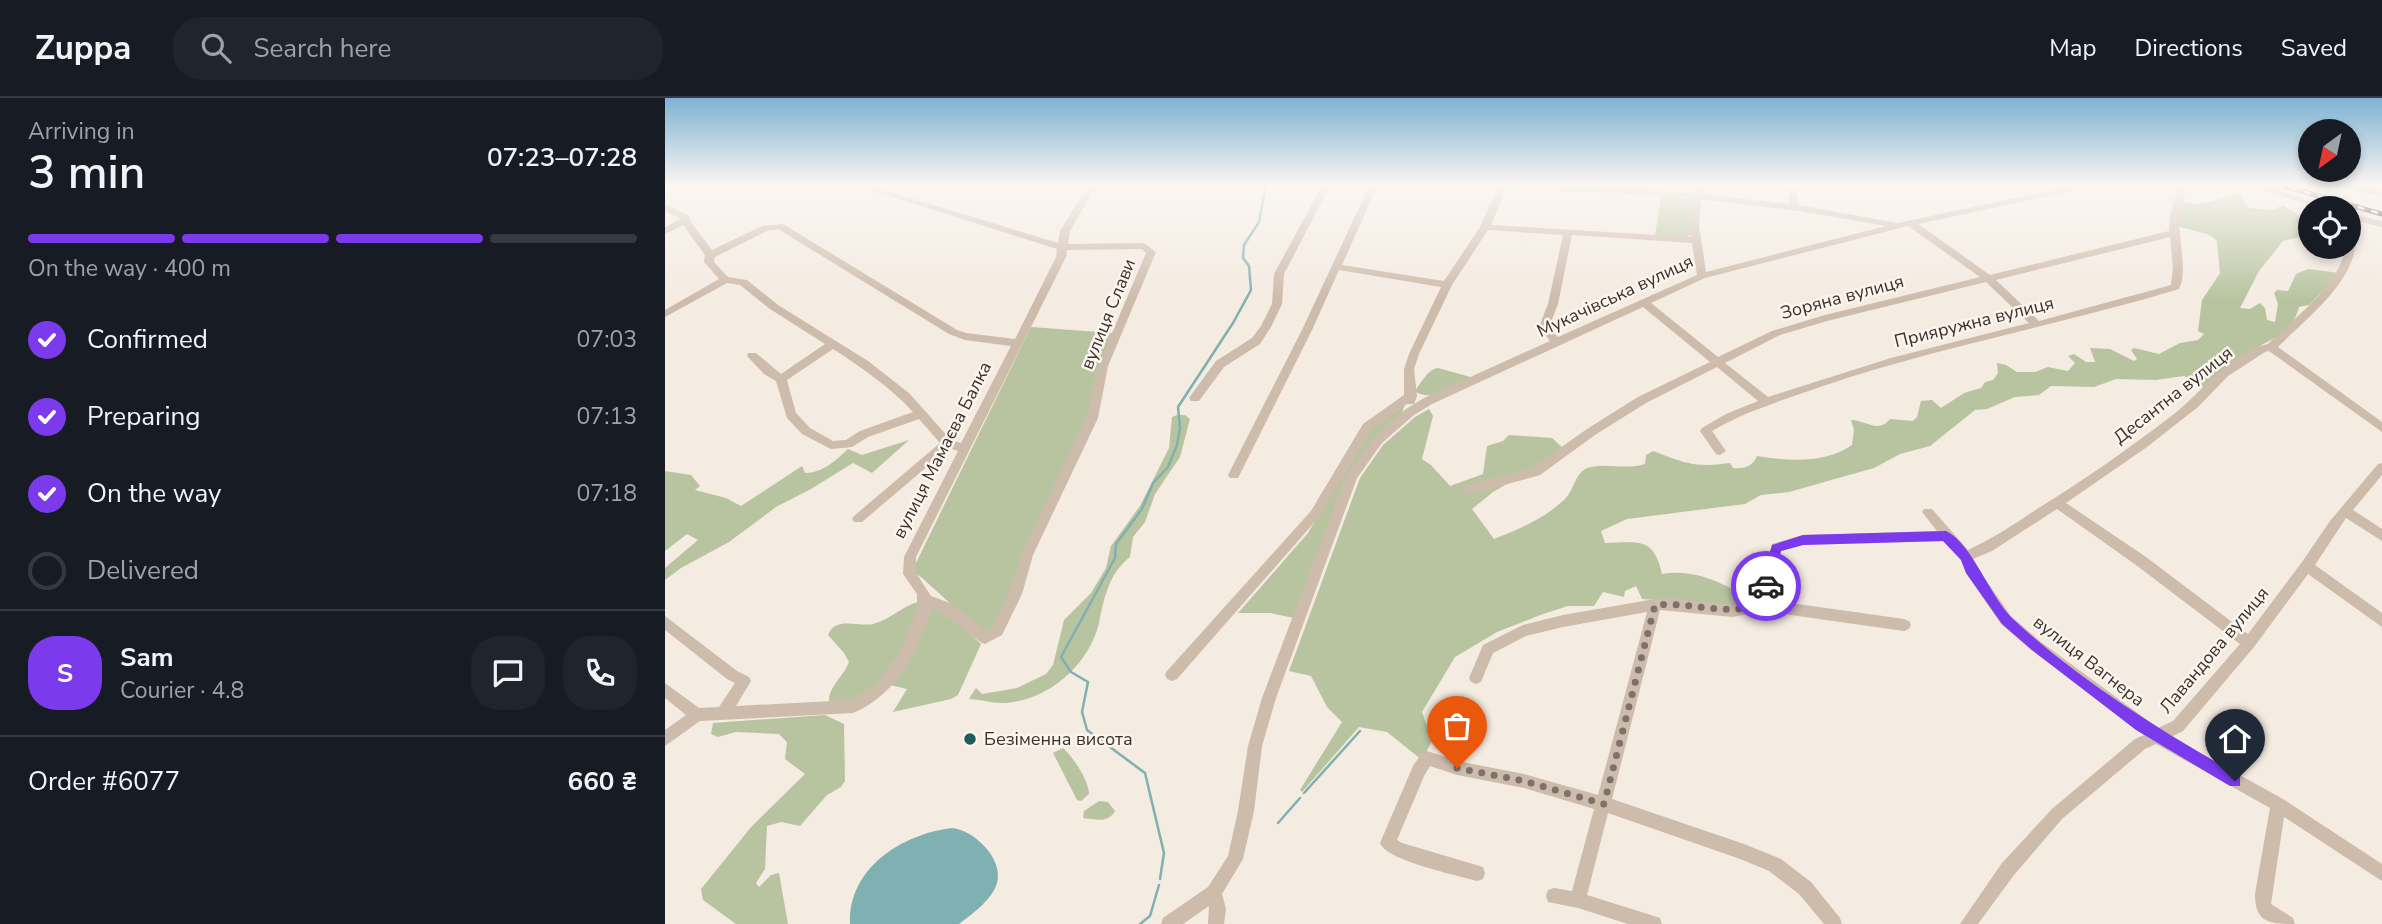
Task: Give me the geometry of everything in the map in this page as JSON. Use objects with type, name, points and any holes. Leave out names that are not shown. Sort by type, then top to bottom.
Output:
[{"type":"street","points":[[665,231],[681,223]]},
{"type":"street","points":[[688,223],[710,255],[709,262],[725,280]]},
{"type":"street","name":"вулиця Слави","points":[[925,600],[944,607],[985,638],[997,631],[1015,594],[1027,555],[1092,418],[1103,366],[1151,251],[1143,246],[1062,247],[982,223]]},
{"type":"street","name":"вулиця Мамаєва Балка","points":[[925,600],[921,589],[909,574],[910,556],[1061,257],[1065,231],[1070,223]]},
{"type":"street","points":[[1195,398],[1220,364],[1256,341],[1266,327],[1277,304],[1279,274],[1306,223]]},
{"type":"street","points":[[1234,475],[1357,223]]},
{"type":"street","points":[[1410,412],[1409,369],[1414,354],[1447,285],[1487,223]]},
{"type":"street","points":[[1696,223],[1695,240],[1702,276]]},
{"type":"street","points":[[1856,223],[1871,226]]},
{"type":"street","name":"Мукачівська вулиця","points":[[1214,893],[1235,859],[1246,811],[1255,746],[1265,710],[1352,476],[1378,440],[1410,412],[1429,401],[1702,276],[1871,226],[1912,223]]},
{"type":"street","name":"Прияружна вулиця","points":[[1720,451],[1706,431],[1720,422],[1767,402],[1887,362],[2175,287],[2178,276],[2178,253],[2174,233],[2176,223]]},
{"type":"street","points":[[1905,224],[1988,278],[2036,324]]},
{"type":"street","points":[[710,255],[765,228],[780,226],[953,332],[1018,343]]},
{"type":"street","points":[[1485,227],[1695,240]]},
{"type":"street","points":[[1557,343],[1544,327],[1553,304],[1568,232]]},
{"type":"street","name":"Зоряна вулиця","points":[[1468,490],[1536,472],[1591,432],[1643,400],[1776,333],[2174,233]]},
{"type":"street","name":"Десантна вулиця","points":[[1966,557],[1988,547],[2057,503],[2143,444],[2194,404],[2224,373],[2255,353],[2271,347],[2343,272],[2346,259]]},
{"type":"street","points":[[1337,267],[1447,285]]},
{"type":"street","points":[[665,314],[725,280],[743,282],[774,307],[864,364],[905,396],[947,443],[965,449]]},
{"type":"street","points":[[1644,303],[1767,402]]},
{"type":"street","points":[[781,379],[832,344]]},
{"type":"street","points":[[2271,347],[2382,428]]},
{"type":"street","points":[[752,355],[768,372],[781,379],[792,415],[806,431],[831,445],[848,444],[864,434],[922,413]]},
{"type":"street","points":[[1172,675],[1315,514],[1367,426],[1411,396]]},
{"type":"street","points":[[858,519],[947,443]]},
{"type":"street","name":"Лавандова вулиця","points":[[1968,924],[2008,869],[2057,814],[2140,744],[2178,726],[2249,643],[2345,511],[2382,467]]},
{"type":"street","points":[[2057,503],[2141,561],[2249,643]]},
{"type":"street","points":[[2345,511],[2382,536]]},
{"type":"street","name":"вулиця Вагнера","points":[[1928,512],[1966,557],[1971,569],[2006,620],[2057,663],[2158,737],[2279,804],[2382,873]]},
{"type":"street","points":[[1762,605],[1776,548],[1786,543],[1803,540],[1946,536]]},
{"type":"street","points":[[2307,566],[2382,621]]},
{"type":"street","points":[[665,739],[697,715],[853,706],[870,698],[885,685],[905,658],[921,619],[925,600]]},
{"type":"street","points":[[1476,678],[1488,649],[1523,631],[1655,605],[1670,604],[1733,611],[1762,605],[1904,625]]},
{"type":"street","points":[[1579,900],[1655,605]]},
{"type":"street","points":[[665,622],[732,675],[744,681],[723,714]]},
{"type":"street","points":[[665,689],[697,715]]},
{"type":"street","points":[[1477,873],[1398,849],[1388,843],[1418,771],[1427,758],[1457,768],[1524,781],[1604,804],[1744,852],[1775,865],[1805,888],[1834,924]]},
{"type":"street","points":[[2279,804],[2263,894],[2263,908],[2287,924]]},
{"type":"street","points":[[1169,924],[1214,893],[1218,909],[1216,924]]},
{"type":"street","points":[[1554,896],[1579,900],[1654,924]]},
{"type":"green space","points":[[1657,223],[1691,223],[1691,235],[1684,238],[1655,236]]},
{"type":"green space","points":[[2177,223],[2298,223],[2298,237],[2283,241],[2259,271],[2240,308],[2250,309],[2260,303],[2265,308],[2267,320],[2275,322],[2278,304],[2274,293],[2277,290],[2288,291],[2296,274],[2308,269],[2340,273],[2309,305],[2299,307],[2290,325],[2283,332],[2243,356],[2205,388],[2184,376],[2156,380],[2116,379],[2094,387],[2051,386],[2039,395],[2015,397],[1987,409],[1975,410],[1930,446],[1900,454],[1874,468],[1789,492],[1761,495],[1745,504],[1627,519],[1601,531],[1605,543],[1636,543],[1649,548],[1659,562],[1662,574],[1687,573],[1711,579],[1754,604],[1746,606],[1642,599],[1636,586],[1625,591],[1624,597],[1603,592],[1594,606],[1568,606],[1497,632],[1455,657],[1422,712],[1432,741],[1422,760],[1387,732],[1359,727],[1302,792],[1300,790],[1342,722],[1327,707],[1311,676],[1289,671],[1360,478],[1383,445],[1415,417],[1429,409],[1433,416],[1422,459],[1450,486],[1483,474],[1487,446],[1503,441],[1509,435],[1552,438],[1565,450],[1493,492],[1472,509],[1494,539],[1532,522],[1557,506],[1586,469],[1645,464],[1646,455],[1653,451],[1690,463],[1730,463],[1733,468],[1750,465],[1757,456],[1794,460],[1818,458],[1852,445],[1854,430],[1851,420],[1876,426],[1890,419],[1913,421],[1917,417],[1921,401],[1932,400],[1941,408],[1964,393],[1981,388],[1998,373],[1997,363],[2017,372],[2035,372],[2048,367],[2068,371],[2075,363],[2068,356],[2074,354],[2086,362],[2095,362],[2090,348],[2110,349],[2134,361],[2137,359],[2131,350],[2134,348],[2159,354],[2180,343],[2198,340],[2204,334],[2198,331],[2202,300],[2220,273],[2217,241],[2210,235],[2177,226]]},
{"type":"green space","points":[[1031,327],[1112,333],[1089,419],[993,629],[983,633],[914,573],[915,565]]},
{"type":"green space","points":[[1438,368],[1474,378],[1436,394],[1421,394],[1415,391],[1428,374]]},
{"type":"green space","points":[[1406,401],[1402,413],[1374,439],[1348,475],[1294,618],[1270,613],[1238,613],[1308,533],[1370,427]]},
{"type":"green space","points":[[1185,415],[1190,419],[1180,457],[1155,494],[1145,522],[1133,537],[1130,557],[1112,578],[1094,639],[1086,654],[1063,679],[1033,697],[1001,703],[969,699],[976,688],[982,694],[1017,688],[1046,674],[1053,665],[1064,620],[1091,593],[1106,568],[1111,546],[1140,506],[1169,448],[1172,417]]},
{"type":"green space","points":[[909,440],[872,473],[853,463],[776,507],[729,542],[681,568],[665,580],[665,568],[698,540],[687,534],[665,551],[665,471],[691,475],[700,486],[695,490],[726,498],[741,506],[802,466],[805,473],[818,471],[848,449],[862,455]]},
{"type":"green space","points":[[918,602],[921,604],[893,672],[852,701],[829,701],[831,691],[849,662],[828,635],[831,629],[841,624],[873,624]]},
{"type":"green space","points":[[929,605],[949,615],[981,644],[958,695],[893,712],[907,689],[890,685]]},
{"type":"green space","points":[[825,715],[844,724],[845,781],[841,787],[827,795],[800,826],[781,822],[767,826],[765,869],[756,883],[759,887],[771,875],[779,873],[788,924],[736,924],[703,900],[701,889],[752,826],[805,774],[785,759],[787,742],[779,734],[736,732],[718,737],[711,734],[713,723]]},
{"type":"green space","points":[[1063,748],[1076,763],[1086,783],[1089,794],[1081,801],[1077,800],[1053,753]]},
{"type":"green space","points":[[1099,801],[1108,802],[1115,811],[1112,815],[1101,820],[1083,818],[1084,811]]},
{"type":"water","points":[[952,828],[978,840],[996,865],[997,883],[981,906],[959,924],[850,924],[852,904],[858,886],[881,857],[915,838]]},
{"type":"waterway","points":[[1160,879],[1164,853],[1145,773],[1087,730],[1082,712],[1088,682],[1071,672],[1061,657],[1115,558],[1116,544],[1142,509],[1153,483],[1168,467],[1177,445],[1180,428],[1178,407],[1233,323],[1251,290],[1249,266],[1243,258],[1244,245],[1259,223]]},
{"type":"waterway","points":[[1304,793],[1360,731]]},
{"type":"waterway","points":[[1278,823],[1300,798]]},
{"type":"waterway","points":[[1140,924],[1150,916],[1159,885]]},
{"type":"way so far","points":[[1457,768],[1524,781],[1604,804],[1655,605],[1744,610],[1762,605],[1766,586]]},
{"type":"place","name":"Безіменна висота","points":[[970,739]]},
{"type":"route","points":[[1766,586],[1776,548],[1786,543],[1803,540],[1946,536],[1966,557],[1971,569],[2006,620],[2036,646],[2140,726],[2235,781]]}]
